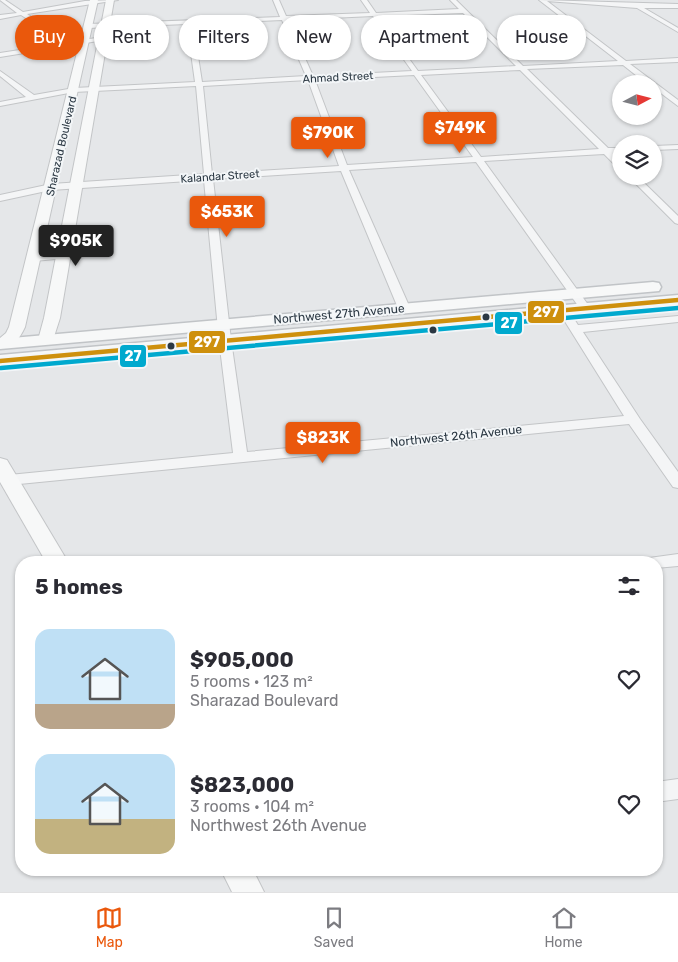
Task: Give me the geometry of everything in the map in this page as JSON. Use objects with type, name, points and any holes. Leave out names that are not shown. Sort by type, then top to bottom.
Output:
[{"type":"main road","name":"Northwest 27th Avenue","points":[[2,352],[579,301],[678,285]]},
{"type":"main road","name":"Northwest 27th Avenue","points":[[579,301],[678,300]]},
{"type":"main road","name":"Northwest 27th Avenue","points":[[46,340],[224,332],[404,308],[558,303]]},
{"type":"main road","points":[[2,352],[35,350],[46,340]]},
{"type":"street","points":[[1,0],[25,15]]},
{"type":"street","name":"Sharazad Boulevard","points":[[107,15],[110,0]]},
{"type":"street","points":[[0,17],[93,1],[115,0]]},
{"type":"street","points":[[276,0],[283,15]]},
{"type":"street","points":[[364,0],[579,301]]},
{"type":"street","points":[[453,0],[612,157]]},
{"type":"street","points":[[542,0],[640,75]]},
{"type":"street","points":[[548,0],[638,6],[678,6]]},
{"type":"street","name":"Sharazad Boulevard","points":[[84,41],[93,1]]},
{"type":"street","points":[[638,6],[678,30]]},
{"type":"street","points":[[351,15],[463,11]]},
{"type":"street","points":[[88,26],[94,26]]},
{"type":"street","points":[[84,41],[94,40]]},
{"type":"street","points":[[0,54],[15,52]]},
{"type":"street","name":"Sharazad Boulevard","points":[[2,352],[14,334],[34,258],[80,60]]},
{"type":"street","name":"Sharazad Boulevard","points":[[46,340],[52,318],[99,60]]},
{"type":"street","points":[[196,60],[224,332],[241,458]]},
{"type":"street","points":[[303,60],[344,168],[404,308]]},
{"type":"street","name":"Ahmad Street","points":[[0,104],[74,90],[678,60]]},
{"type":"street","points":[[0,73],[31,97]]},
{"type":"street","points":[[662,92],[678,104]]},
{"type":"street","points":[[66,122],[88,121]]},
{"type":"street","points":[[662,148],[678,147]]},
{"type":"street","name":"Kalandar Street","points":[[0,198],[51,187],[612,151]]},
{"type":"street","points":[[641,185],[678,221]]},
{"type":"street","points":[[34,258],[63,256]]},
{"type":"street","points":[[558,303],[633,419],[678,483]]},
{"type":"street","points":[[575,329],[678,319]]},
{"type":"street","name":"Northwest 26th Avenue","points":[[4,472],[241,458],[633,419]]},
{"type":"street","points":[[4,472],[53,556]]},
{"type":"street","points":[[663,561],[678,560]]},
{"type":"street","points":[[663,791],[678,789]]},
{"type":"transit line","name":"297","points":[[0,361],[678,300]]},
{"type":"transit line","name":"27","points":[[1,368],[678,308]]}]
